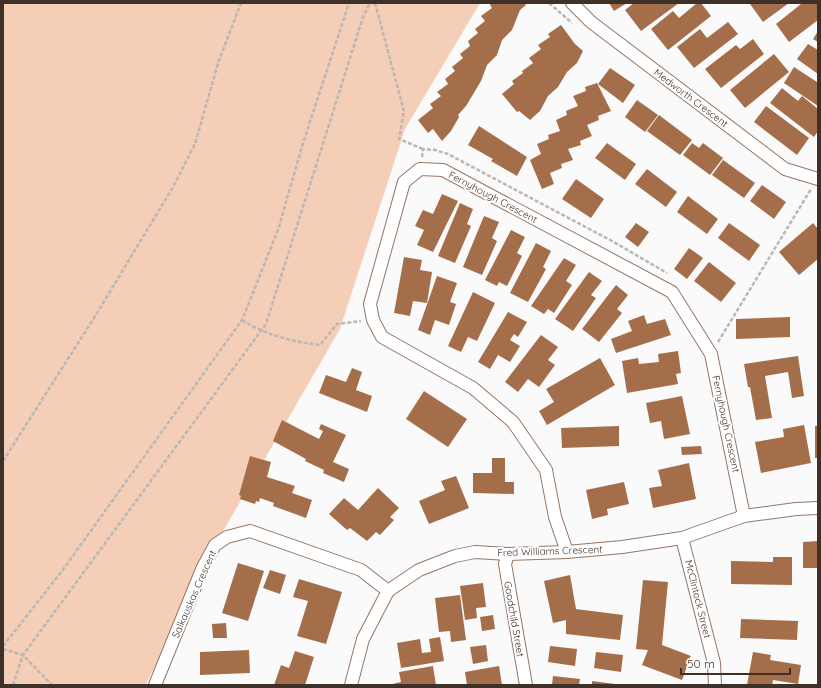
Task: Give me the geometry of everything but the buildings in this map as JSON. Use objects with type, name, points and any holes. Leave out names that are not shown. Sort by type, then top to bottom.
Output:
[{"type":"street","name":"Medworth Crescent","points":[[572,3],[591,22],[785,168],[815,184]]},
{"type":"street","name":"Fernyhough Crescent","points":[[567,552],[555,517],[546,470],[513,422],[473,388],[382,337],[373,320],[370,304],[404,182],[420,170],[444,170],[672,292],[711,354],[744,516]]},
{"type":"street","name":"Fred Williams Crescent","points":[[351,685],[363,638],[388,592],[419,570],[455,556],[476,552],[508,554],[567,552],[622,547],[682,538],[744,516],[796,508],[818,508]]},
{"type":"street","name":"Salkauskas Crescent","points":[[155,685],[204,567],[215,545],[227,537],[250,531],[361,570],[388,592]]},
{"type":"street","name":"McClintock Street","points":[[682,538],[714,663],[716,685]]},
{"type":"street","name":"Goodchild Street","points":[[508,554],[505,564],[526,685]]},
{"type":"path","points":[[3,461],[94,318],[173,187],[194,144],[218,63],[241,3]]},
{"type":"path","points":[[52,685],[23,655],[3,647],[62,571],[242,320],[260,280],[278,230],[303,143],[349,3]]},
{"type":"path","points":[[13,685],[23,655],[266,324],[363,17],[370,3]]},
{"type":"path","points":[[375,3],[404,111],[399,139],[423,149]]},
{"type":"path","points":[[711,354],[815,184]]},
{"type":"path","points":[[242,320],[262,330],[301,343],[320,345],[337,324],[373,320]]},
{"type":"shaded area","points":[[3,3],[480,3],[405,129],[340,329],[215,545],[188,605],[145,685],[3,685]]}]
